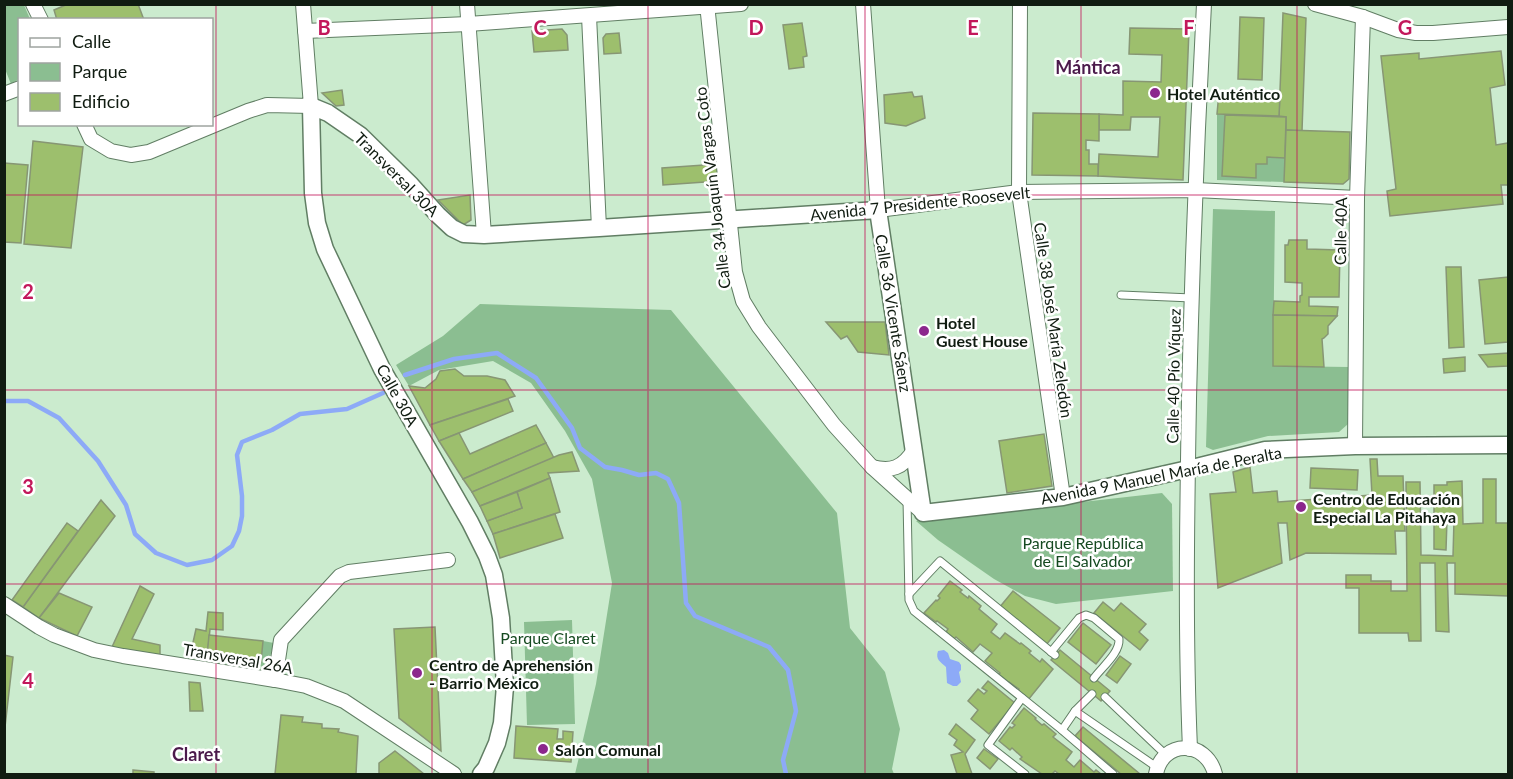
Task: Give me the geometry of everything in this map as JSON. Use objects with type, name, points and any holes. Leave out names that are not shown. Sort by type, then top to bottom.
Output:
[{"type":"street","points":[[33,4],[40,18]]},
{"type":"street","name":"Calle 30A","points":[[303,4],[311,106],[313,193],[325,249],[382,369],[470,522],[494,575],[501,618],[505,686],[502,723],[497,743],[481,774]]},
{"type":"street","points":[[467,4],[484,235]]},
{"type":"street","points":[[305,31],[468,24],[741,4]]},
{"type":"street","name":"Calle 36 Vicente Sáenz","points":[[863,4],[878,210],[923,513]]},
{"type":"street","name":"Calle 38 José María Zeledón","points":[[1020,4],[1019,192],[1063,497]]},
{"type":"street","name":"Calle 40 Pío Víquez","points":[[1190,749],[1187,670],[1188,469],[1195,190],[1204,4]]},
{"type":"street","points":[[1315,4],[1363,17],[1398,30],[1416,33],[1509,27]]},
{"type":"street","name":"Calle 34 Joaquín Vargas Coto","points":[[708,6],[735,272],[743,301],[759,327],[834,425],[872,466],[923,513]]},
{"type":"street","points":[[589,16],[599,228]]},
{"type":"street","name":"Calle 40A","points":[[1355,446],[1357,198],[1363,17]]},
{"type":"street","points":[[213,125],[267,105],[311,106]]},
{"type":"street","name":"Transversal 30A","points":[[311,106],[328,113],[360,135],[452,228],[464,234],[484,235]]},
{"type":"street","points":[[85,126],[91,139],[111,151],[131,155],[149,152],[212,126]]},
{"type":"street","name":"Avenida 7 Presidente Roosevelt","points":[[484,235],[878,210],[1019,192],[1195,190],[1357,198]]},
{"type":"street","name":"Avenida 9 Manuel María de Peralta","points":[[923,513],[1063,497],[1265,450],[1355,446],[1509,445]]},
{"type":"street","points":[[872,466],[891,469],[909,459],[914,450]]},
{"type":"street","points":[[275,680],[281,640],[340,576],[349,572],[448,560]]},
{"type":"street","name":"Transversal 26A","points":[[4,604],[46,631],[94,650],[306,686],[344,701],[454,774]]},
{"type":"street","points":[[1157,771],[1166,755],[1182,748],[1199,752],[1207,757],[1215,774]]},
{"type":"lane","points":[[1121,295],[1192,298]]},
{"type":"lane","points":[[907,499],[909,600],[914,611],[1113,774]]},
{"type":"lane","points":[[909,594],[940,561],[1053,654],[1079,618],[1086,615],[1094,618],[1119,639],[1116,651],[1094,678]]},
{"type":"lane","points":[[1062,730],[1075,711],[1092,694]]},
{"type":"lane","points":[[1105,697],[1166,755]]},
{"type":"lane","points":[[1022,698],[988,745],[1025,774]]},
{"type":"lane","points":[[1075,711],[1157,771]]},
{"type":"green space","points":[[5,4],[24,5],[30,18],[18,18],[18,80],[11,84],[5,69]]},
{"type":"green space","points":[[1217,114],[1225,115],[1222,176],[1256,177],[1256,164],[1267,164],[1267,157],[1285,158],[1284,182],[1217,180]]},
{"type":"green space","points":[[1213,209],[1275,211],[1273,366],[1349,367],[1348,424],[1339,432],[1268,436],[1213,450],[1206,447]]},
{"type":"green space","points":[[480,304],[671,310],[837,513],[850,628],[885,672],[900,729],[892,769],[894,774],[575,774],[596,684],[612,583],[592,479],[565,431],[531,383],[493,361],[439,370],[409,386],[396,365],[443,336]]},
{"type":"green space","name":"Parque República de El Salvador","points":[[1162,493],[1172,504],[1173,591],[1056,604],[1025,596],[994,579],[938,540],[916,521]]},
{"type":"green space","name":"Parque Claret","points":[[572,620],[575,724],[527,725],[524,622]]},
{"type":"green space","points":[[263,641],[274,643],[267,667],[207,660],[207,656],[261,662]]},
{"type":"water","points":[[944,650],[950,659],[961,665],[959,672],[961,682],[957,686],[947,683],[946,667],[938,659],[938,651]]},
{"type":"building","points":[[68,4],[138,4],[143,18],[56,18],[54,10]]},
{"type":"building","points":[[1283,13],[1306,18],[1302,131],[1286,130],[1286,117],[1279,116]]},
{"type":"building","points":[[1240,17],[1264,18],[1262,80],[1238,79]]},
{"type":"building","points":[[802,23],[807,56],[803,57],[804,67],[789,69],[783,25]]},
{"type":"building","name":"Hotel Auténtico","points":[[1130,28],[1189,29],[1183,180],[1098,176],[1099,154],[1158,157],[1160,117],[1131,117],[1130,130],[1099,130],[1099,114],[1123,115],[1123,81],[1161,82],[1162,55],[1129,54]]},
{"type":"building","points":[[562,29],[567,35],[568,50],[534,52],[532,31]]},
{"type":"building","points":[[619,33],[621,53],[604,54],[603,38],[606,34]]},
{"type":"building","points":[[1501,51],[1505,85],[1490,88],[1496,145],[1508,143],[1508,185],[1501,185],[1503,204],[1390,216],[1387,191],[1396,189],[1381,56],[1419,53],[1419,59]]},
{"type":"building","points":[[342,90],[344,105],[336,106],[322,93]]},
{"type":"building","points":[[912,92],[914,97],[922,96],[925,118],[906,126],[885,123],[884,95]]},
{"type":"building","points":[[1219,92],[1280,95],[1279,116],[1217,114]]},
{"type":"building","points":[[1033,113],[1099,114],[1099,141],[1086,140],[1089,164],[1098,164],[1098,176],[1032,175]]},
{"type":"building","points":[[1225,115],[1286,117],[1285,158],[1267,157],[1267,164],[1256,164],[1256,178],[1222,176]]},
{"type":"building","points":[[1286,130],[1350,132],[1349,179],[1343,184],[1284,182]]},
{"type":"building","points":[[33,141],[83,147],[71,248],[24,244]]},
{"type":"building","points":[[4,163],[28,165],[21,243],[4,242]]},
{"type":"building","points":[[718,164],[719,181],[663,185],[662,168]]},
{"type":"building","points":[[470,195],[471,220],[463,225],[438,200]]},
{"type":"building","points":[[1289,240],[1307,240],[1307,249],[1340,250],[1339,297],[1309,297],[1309,306],[1338,307],[1337,316],[1273,315],[1274,301],[1300,302],[1302,295],[1302,283],[1285,282],[1285,245],[1288,245]]},
{"type":"building","points":[[1446,267],[1461,267],[1464,347],[1449,348]]},
{"type":"building","points":[[1508,277],[1508,342],[1485,344],[1479,280]]},
{"type":"building","points":[[1273,315],[1337,316],[1328,326],[1328,334],[1322,339],[1324,367],[1273,366]]},
{"type":"building","points":[[826,322],[885,322],[889,355],[858,352],[847,336],[841,339]]},
{"type":"building","points":[[1508,353],[1508,366],[1488,367],[1479,355]]},
{"type":"building","points":[[1465,357],[1465,371],[1444,373],[1443,359]]},
{"type":"building","points":[[455,369],[464,376],[487,376],[505,380],[515,396],[430,425],[409,386],[425,388],[436,379],[440,371]]},
{"type":"building","points":[[508,399],[513,411],[439,441],[430,425]]},
{"type":"building","points":[[536,425],[546,443],[463,479],[439,441],[459,433],[470,454]]},
{"type":"building","points":[[1044,434],[1052,486],[1007,493],[999,441]]},
{"type":"building","points":[[546,443],[554,458],[472,492],[463,479]]},
{"type":"building","points":[[572,452],[579,471],[548,473],[550,478],[480,506],[472,492],[559,455]]},
{"type":"building","name":"Centro de Educación Especial La Pitahaya","points":[[1370,459],[1377,459],[1378,476],[1403,476],[1405,531],[1395,531],[1396,554],[1306,553],[1290,560],[1287,523],[1278,523],[1282,563],[1218,588],[1210,494],[1236,492],[1233,472],[1250,467],[1253,493],[1277,491],[1278,502],[1372,495]]},
{"type":"building","points":[[1311,468],[1358,470],[1357,490],[1310,488]]},
{"type":"building","points":[[550,478],[560,512],[493,534],[487,521],[522,508],[517,492]]},
{"type":"building","points":[[1483,479],[1496,479],[1496,523],[1508,523],[1508,596],[1455,594],[1455,563],[1447,563],[1449,632],[1436,631],[1435,563],[1420,563],[1421,641],[1409,641],[1408,633],[1359,633],[1359,588],[1346,588],[1346,575],[1371,575],[1371,581],[1391,581],[1391,591],[1407,591],[1406,482],[1420,482],[1421,555],[1453,556],[1454,520],[1447,520],[1446,550],[1434,549],[1434,485],[1447,485],[1447,482],[1462,481],[1463,524],[1483,523]]},
{"type":"building","points":[[517,492],[522,508],[487,521],[480,506]]},
{"type":"building","points":[[101,500],[115,516],[39,618],[23,607]]},
{"type":"building","points":[[555,514],[563,538],[500,558],[493,534]]},
{"type":"building","points":[[67,523],[78,531],[23,607],[12,600]]},
{"type":"building","points":[[950,581],[962,590],[960,592],[981,606],[979,609],[997,624],[991,632],[1000,639],[1005,633],[1031,651],[1029,653],[1040,662],[1042,659],[1053,669],[1028,700],[1017,691],[1019,689],[998,675],[1000,673],[985,661],[992,653],[980,644],[973,652],[956,637],[954,639],[946,632],[948,629],[924,613],[940,598],[938,596]]},
{"type":"building","points":[[140,586],[154,594],[132,639],[160,645],[160,655],[112,647]]},
{"type":"building","points":[[1013,591],[1060,628],[1046,645],[999,608]]},
{"type":"building","points":[[59,593],[92,607],[77,636],[39,618]]},
{"type":"building","points":[[1103,602],[1114,611],[1121,603],[1146,624],[1139,632],[1148,640],[1140,650],[1094,613]]},
{"type":"building","points":[[208,612],[223,613],[223,630],[210,629],[207,660],[190,656],[196,629],[206,631]]},
{"type":"building","points":[[1083,623],[1111,645],[1096,664],[1068,642]]},
{"type":"building","name":"Centro de Aprehensión - Barrio México","points":[[435,627],[441,751],[399,718],[394,629]]},
{"type":"building","points":[[209,635],[263,641],[261,662],[207,656]]},
{"type":"building","points":[[1060,650],[1110,691],[1101,701],[1051,660]]},
{"type":"building","points":[[4,655],[13,657],[5,727],[4,727]]},
{"type":"building","points":[[1120,656],[1131,664],[1117,683],[1106,675]]},
{"type":"building","points":[[988,681],[1015,703],[989,734],[971,719],[978,710],[968,701],[978,689],[984,694],[987,691],[982,688]]},
{"type":"building","points":[[189,682],[200,683],[203,711],[190,711]]},
{"type":"building","points":[[1024,708],[1042,725],[1044,724],[1056,734],[1053,737],[1072,752],[1066,760],[1074,767],[1080,760],[1094,772],[1096,770],[1101,774],[1059,774],[1055,771],[1052,774],[1042,774],[1020,759],[1022,757],[1012,748],[1010,750],[999,741],[1010,727],[1015,725],[1012,723]]},
{"type":"building","points":[[281,715],[303,717],[302,722],[322,724],[322,728],[339,729],[338,732],[358,736],[356,774],[275,774]]},
{"type":"building","points":[[956,724],[975,740],[965,754],[972,774],[957,774],[951,755],[963,752],[954,745],[957,740],[949,734]]},
{"type":"building","name":"Salón Comunal","points":[[516,726],[558,729],[557,739],[563,739],[563,731],[573,732],[571,762],[514,758]]},
{"type":"building","points":[[1083,727],[1140,774],[1121,774],[1075,736]]},
{"type":"building","points":[[984,749],[998,759],[990,769],[977,758]]},
{"type":"building","points":[[395,751],[424,774],[379,774],[379,763]]},
{"type":"building","points":[[133,770],[154,772],[154,774],[133,774]]},
{"type":"waterway","points":[[405,375],[454,359],[497,353],[536,378],[572,428],[580,448],[605,467],[639,475],[656,473],[668,479],[679,503],[686,603],[695,616],[769,647],[788,670],[796,711],[783,760],[786,774]]},
{"type":"waterway","points":[[4,401],[28,401],[59,418],[98,461],[126,505],[135,534],[156,553],[187,565],[212,560],[232,546],[239,531],[242,496],[237,455],[242,442],[272,430],[300,414],[347,409],[383,393]]},
{"type":"place","name":"Hotel Auténtico","points":[[1155,93]]},
{"type":"place","name":"Hotel Guest House","points":[[924,331]]},
{"type":"place","name":"Centro de Educación Especial La Pitahaya","points":[[1301,507]]},
{"type":"place","name":"Centro de Aprehensión - Barrio México","points":[[417,673]]},
{"type":"place","name":"Salón Comunal","points":[[543,749]]},
{"type":"district","name":"Mántica","points":[[1088,67]]},
{"type":"district","name":"Claret","points":[[196,754]]}]
